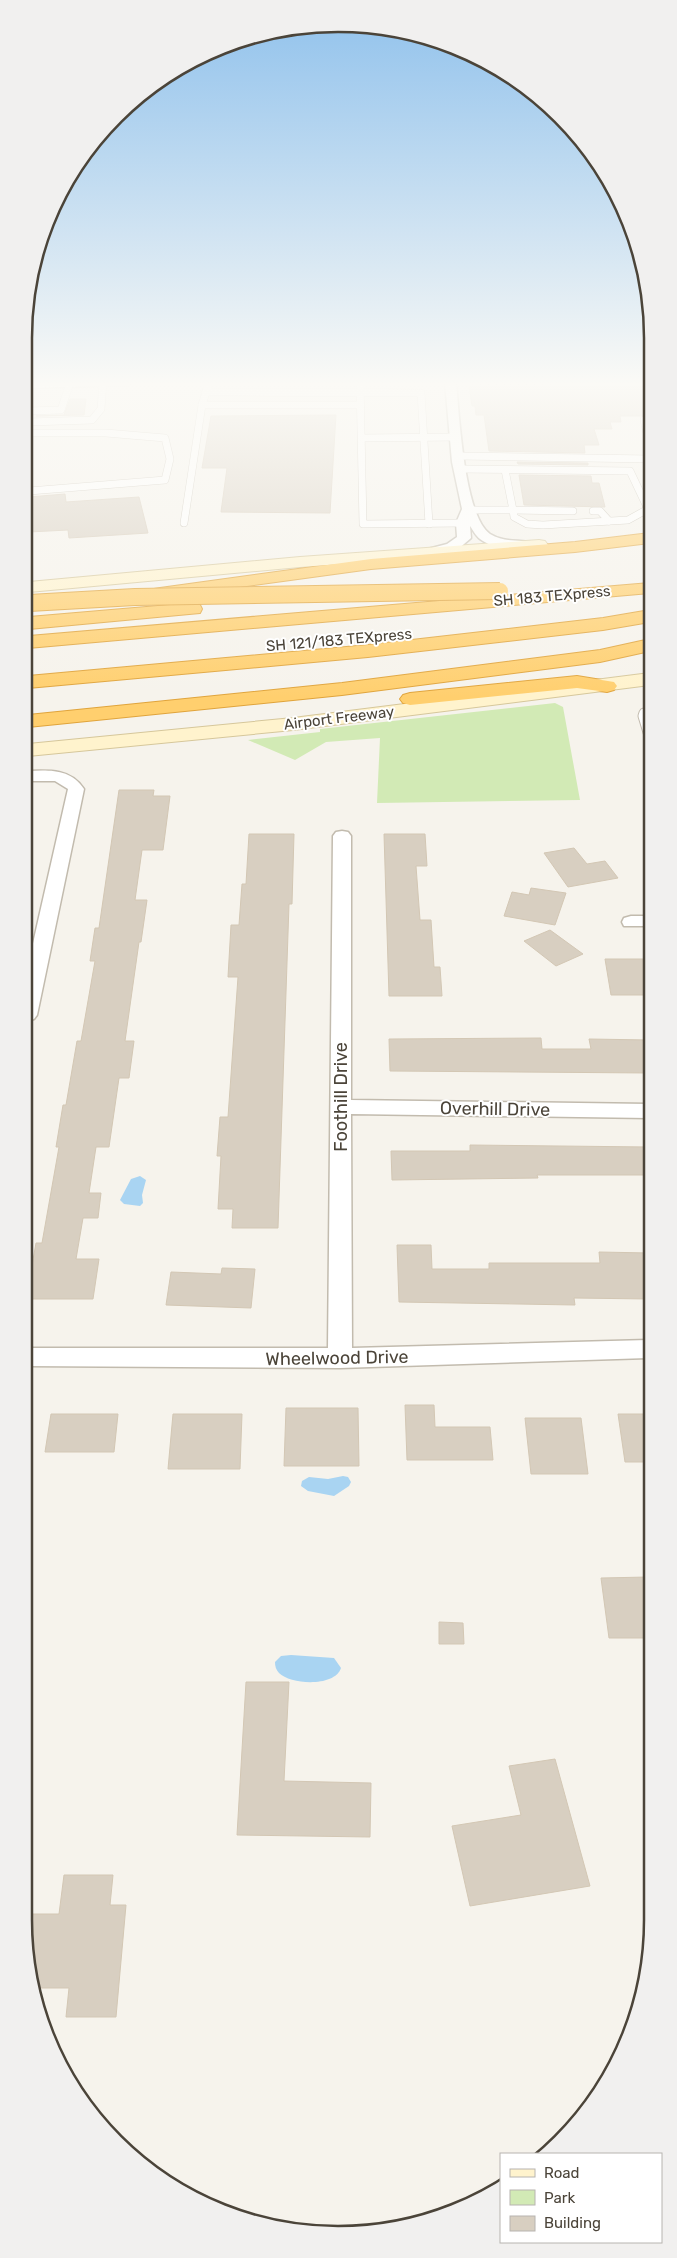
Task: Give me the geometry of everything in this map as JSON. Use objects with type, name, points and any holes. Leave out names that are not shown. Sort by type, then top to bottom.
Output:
[{"type":"highway","points":[[33,610],[88,604],[371,564],[575,547],[644,539]]},
{"type":"highway","points":[[33,598],[644,555]]},
{"type":"highway","points":[[33,623],[515,581]]},
{"type":"highway","points":[[33,603],[135,597],[644,587]]},
{"type":"highway","name":"SH 183 TEXpress","points":[[454,605],[644,588]]},
{"type":"highway","name":"SH 121/183 TEXpress","points":[[33,642],[454,605]]},
{"type":"highway","name":"SH 121/183 TEXpress","points":[[33,668],[644,612]]},
{"type":"highway","points":[[33,682],[434,644],[603,624],[644,617]]},
{"type":"highway","points":[[33,702],[644,642]]},
{"type":"highway","points":[[33,721],[239,701],[407,681],[600,656],[644,646]]},
{"type":"highway","points":[[33,736],[185,723],[577,682],[607,686]]},
{"type":"main road","points":[[33,586],[300,562],[644,538]]},
{"type":"main road","name":"Airport Freeway","points":[[33,750],[293,724],[644,681]]},
{"type":"street","points":[[464,487],[468,510],[482,534],[491,539],[530,546]]},
{"type":"street","points":[[429,553],[452,547],[464,538],[463,523],[468,510]]},
{"type":"street","points":[[33,776],[48,775],[67,780],[76,789],[33,988]]},
{"type":"street","name":"Foothill Drive","points":[[340,1359],[342,836]]},
{"type":"street","name":"Overhill Drive","points":[[341,1107],[644,1111]]},
{"type":"street","name":"Wheelwood Drive","points":[[33,1357],[122,1360],[340,1359],[644,1350]]},
{"type":"lane","points":[[33,491],[74,487]]},
{"type":"lane","points":[[184,523],[189,487]]},
{"type":"lane","points":[[363,487],[363,524],[463,523]]},
{"type":"lane","points":[[426,487],[428,524]]},
{"type":"lane","points":[[508,487],[514,517],[527,524],[543,525],[628,520],[644,511]]},
{"type":"lane","points":[[468,510],[572,511]]},
{"type":"lane","points":[[593,511],[600,511],[609,521]]},
{"type":"green space","points":[[555,703],[563,707],[580,800],[377,803],[380,738],[326,742],[295,760],[248,740],[320,732],[320,729]]},
{"type":"water","points":[[140,1176],[146,1180],[142,1195],[143,1203],[140,1206],[124,1204],[120,1200],[131,1179]]},
{"type":"water","points":[[309,1477],[328,1479],[348,1477],[351,1482],[349,1486],[334,1496],[308,1491],[301,1486],[302,1481]]},
{"type":"water","points":[[281,1656],[334,1658],[341,1668],[337,1674],[322,1681],[302,1682],[293,1680],[279,1673],[275,1663]]},
{"type":"building","points":[[224,487],[332,487],[330,513],[221,512]]},
{"type":"building","points":[[521,487],[600,487],[605,507],[524,505]]},
{"type":"building","points":[[65,494],[66,502],[139,497],[148,533],[69,538],[68,530],[33,532],[33,497]]},
{"type":"building","points":[[119,790],[154,790],[153,796],[170,796],[163,850],[142,850],[135,900],[147,900],[125,1041],[134,1041],[129,1078],[119,1078],[109,1147],[96,1147],[89,1193],[101,1193],[98,1218],[83,1218],[76,1259],[99,1259],[93,1299],[33,1299],[33,1260],[36,1243],[42,1243],[59,1147],[56,1147],[63,1105],[66,1105],[77,1041],[81,1041],[95,961],[90,961],[95,928],[99,928]]},
{"type":"building","points":[[249,834],[294,834],[292,904],[289,904],[278,1228],[232,1228],[233,1209],[218,1209],[221,1156],[217,1156],[220,1117],[228,1117],[238,977],[228,977],[231,925],[239,925],[242,884],[246,884]]},
{"type":"building","points":[[384,834],[425,834],[427,866],[416,866],[420,920],[431,920],[434,967],[440,967],[442,996],[389,996]]},
{"type":"building","points":[[574,848],[587,864],[605,861],[618,878],[568,887],[544,853]]},
{"type":"building","points":[[531,888],[566,893],[555,925],[504,916],[512,892],[529,895]]},
{"type":"building","points":[[550,930],[583,954],[556,966],[524,941]]},
{"type":"building","points":[[605,959],[644,959],[644,995],[611,995]]},
{"type":"building","points":[[541,1038],[542,1049],[591,1049],[589,1039],[644,1040],[644,1073],[390,1071],[389,1039]]},
{"type":"building","points":[[470,1145],[644,1147],[644,1175],[537,1175],[538,1178],[392,1180],[391,1151],[470,1151]]},
{"type":"building","points":[[397,1245],[431,1245],[432,1269],[489,1269],[489,1263],[600,1263],[599,1252],[644,1253],[644,1299],[574,1298],[575,1305],[399,1302]]},
{"type":"building","points":[[222,1268],[255,1269],[251,1308],[166,1305],[171,1272],[221,1274]]},
{"type":"building","points":[[405,1405],[434,1405],[435,1427],[490,1427],[493,1460],[407,1460]]},
{"type":"building","points":[[286,1408],[358,1408],[359,1466],[284,1466]]},
{"type":"building","points":[[51,1414],[118,1414],[114,1452],[45,1452]]},
{"type":"building","points":[[173,1414],[242,1414],[240,1469],[168,1469]]},
{"type":"building","points":[[618,1414],[644,1414],[644,1462],[625,1462]]},
{"type":"building","points":[[525,1418],[581,1418],[588,1474],[531,1474]]},
{"type":"building","points":[[644,1577],[644,1638],[609,1638],[601,1578]]},
{"type":"building","points":[[439,1622],[463,1623],[464,1644],[439,1644]]},
{"type":"building","points":[[246,1682],[289,1682],[284,1781],[371,1783],[370,1837],[237,1835]]},
{"type":"building","points":[[555,1759],[590,1886],[470,1906],[452,1826],[521,1815],[509,1766]]},
{"type":"building","points":[[64,1875],[113,1875],[110,1905],[126,1905],[116,2017],[66,2017],[69,1988],[40,1988],[33,1940],[33,1914],[59,1914]]}]
